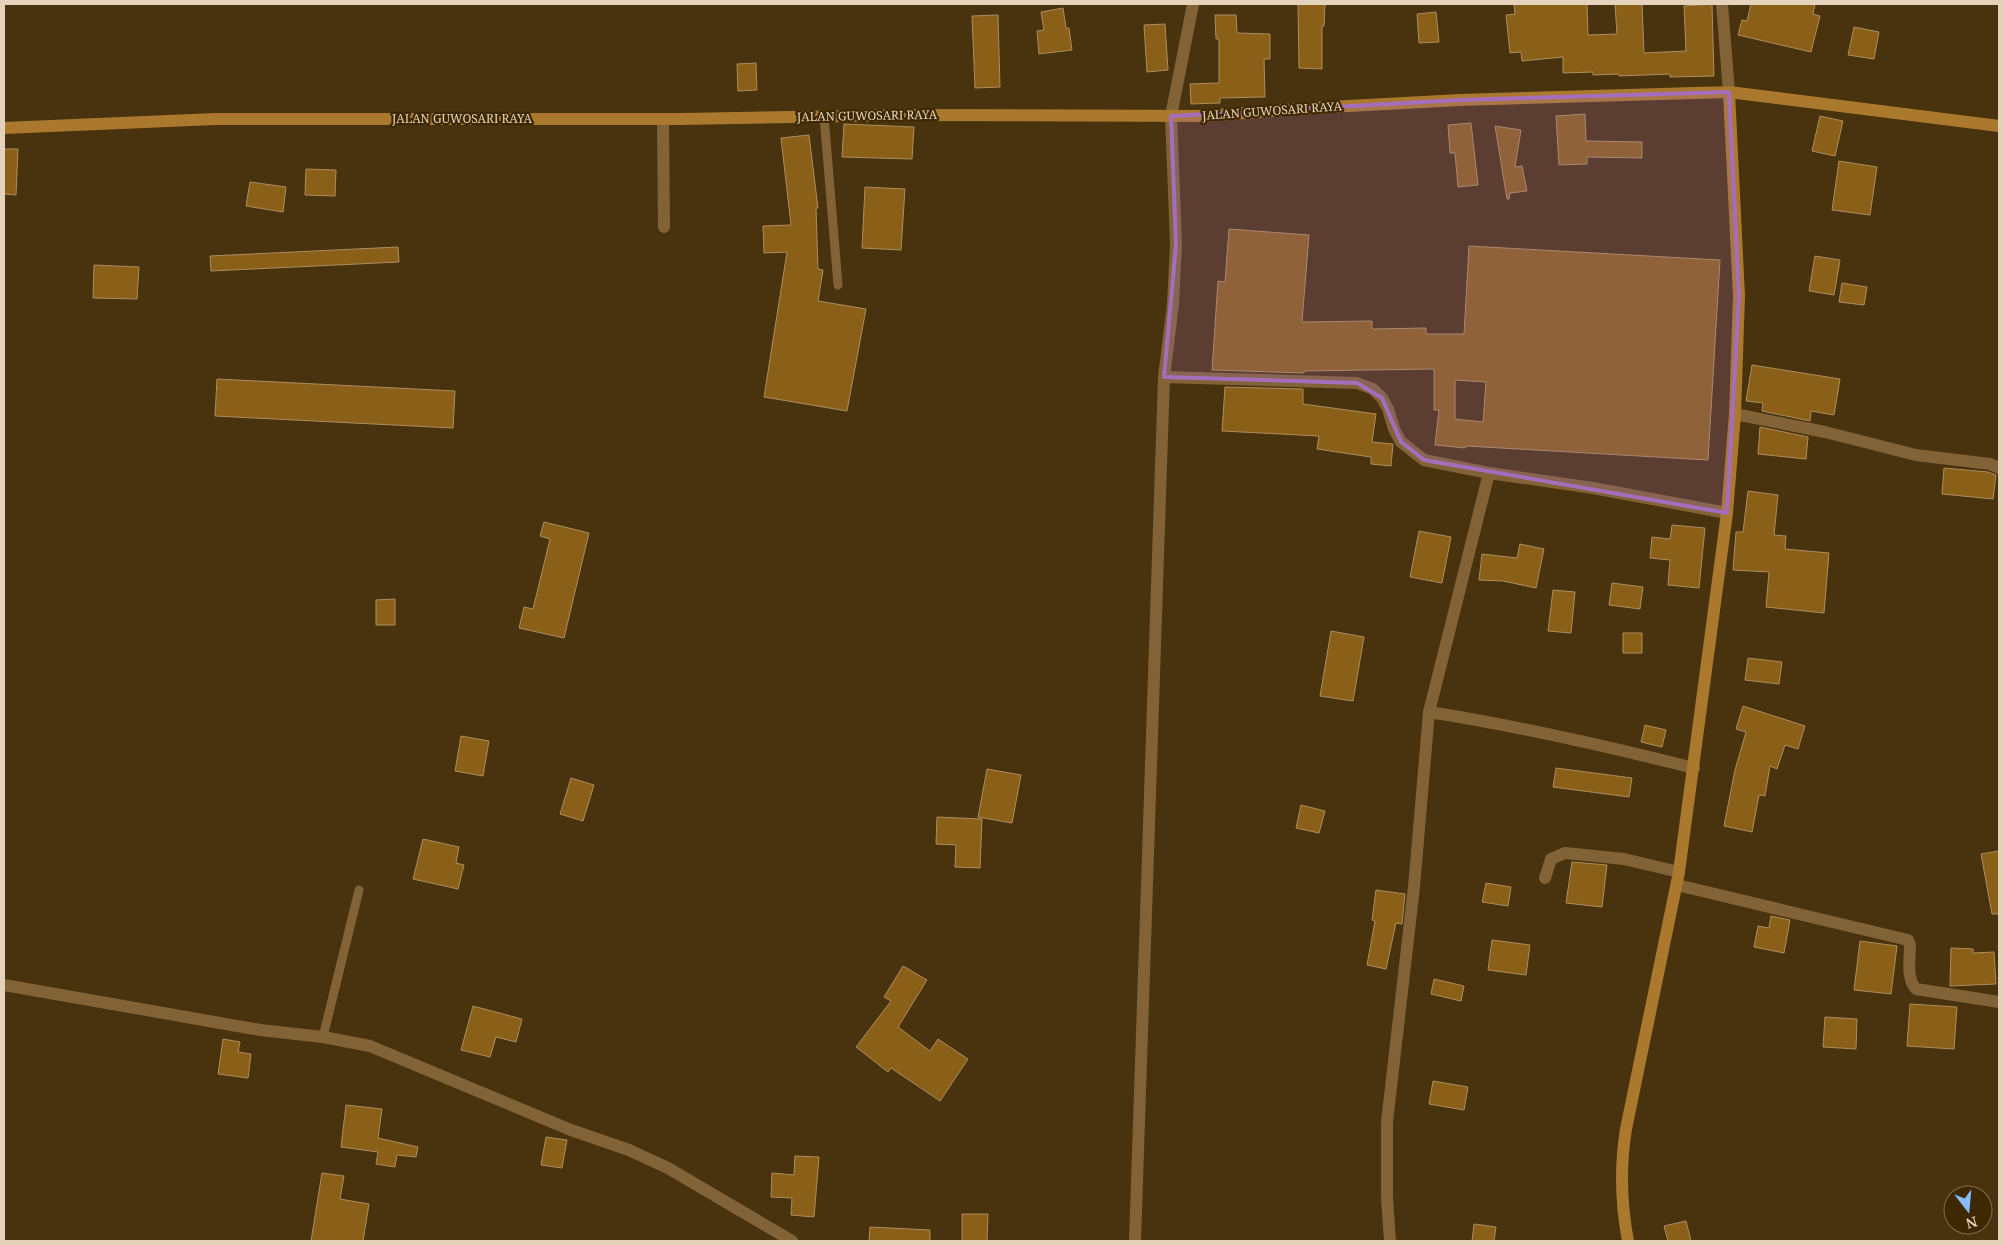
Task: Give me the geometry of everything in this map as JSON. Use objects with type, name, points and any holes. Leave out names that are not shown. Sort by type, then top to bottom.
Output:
[{"type":"street","points":[[1135,1241],[1164,377],[1173,304],[1176,244],[1171,116],[1193,4]]},
{"type":"street","points":[[1628,1241],[1622,1198],[1622,1156],[1678,878],[1727,513],[1735,414],[1739,296],[1730,92],[1722,4]]},
{"type":"street","name":"JALAN GUWOSARI RAYA","points":[[4,128],[215,119],[663,119],[911,115],[1204,116],[1460,100],[1730,92],[1999,126]]},
{"type":"street","points":[[663,119],[664,227]]},
{"type":"street","points":[[1164,377],[1357,383],[1373,389],[1382,398],[1401,442],[1424,460],[1489,473],[1593,488],[1727,513]]},
{"type":"street","points":[[1735,414],[1825,432],[1916,455],[1990,464],[1999,468]]},
{"type":"street","points":[[1390,1241],[1387,1198],[1387,1122],[1414,887],[1429,712],[1489,473]]},
{"type":"street","points":[[1429,712],[1497,722],[1569,737],[1694,768]]},
{"type":"street","points":[[1545,878],[1551,859],[1565,853],[1624,859],[1678,878],[1867,931],[1908,940],[1910,945],[1910,978],[1916,989],[1999,1002]]},
{"type":"street","points":[[4,985],[260,1030],[323,1037],[370,1046],[571,1130],[629,1150],[668,1168],[792,1241]]},
{"type":"lane","points":[[824,116],[838,285]]},
{"type":"lane","points":[[323,1037],[359,890]]},
{"type":"highlighted area","points":[[1729,92],[1739,296],[1727,513],[1424,460],[1401,442],[1382,398],[1357,383],[1164,377],[1176,244],[1171,116],[1460,100]]},
{"type":"building","points":[[1298,4],[1325,4],[1324,26],[1322,26],[1322,69],[1299,68]]},
{"type":"building","points":[[1514,4],[1587,4],[1588,35],[1617,34],[1615,4],[1642,4],[1644,53],[1686,51],[1684,6],[1712,4],[1714,76],[1670,77],[1670,74],[1619,76],[1619,74],[1593,75],[1593,72],[1563,73],[1563,57],[1522,61],[1521,52],[1510,53],[1506,15],[1515,14]]},
{"type":"building","points":[[1751,4],[1815,4],[1813,14],[1820,16],[1811,52],[1738,35],[1742,20],[1747,21]]},
{"type":"building","points":[[1063,8],[1066,28],[1069,28],[1072,50],[1039,54],[1037,31],[1044,30],[1041,12]]},
{"type":"building","points":[[1436,12],[1439,42],[1419,43],[1417,14]]},
{"type":"building","points":[[998,15],[1000,87],[975,88],[972,16]]},
{"type":"building","points":[[1215,15],[1236,15],[1237,33],[1270,34],[1270,59],[1264,59],[1265,97],[1220,98],[1220,103],[1191,104],[1190,84],[1219,83],[1219,39],[1216,39]]},
{"type":"building","points":[[1165,24],[1168,70],[1147,72],[1144,25]]},
{"type":"building","points":[[1854,27],[1879,32],[1874,59],[1848,55]]},
{"type":"building","points":[[756,63],[757,90],[738,91],[737,64]]},
{"type":"building","points":[[1585,114],[1586,141],[1642,142],[1642,158],[1587,157],[1587,164],[1559,165],[1556,116]]},
{"type":"building","points":[[1820,116],[1843,121],[1835,156],[1812,151]]},
{"type":"building","points":[[1471,123],[1478,185],[1458,187],[1455,153],[1450,153],[1448,125]]},
{"type":"building","points":[[844,124],[914,127],[912,159],[842,157]]},
{"type":"building","points":[[1495,126],[1521,130],[1515,167],[1522,166],[1527,191],[1510,193],[1509,199],[1507,199]]},
{"type":"building","points":[[809,135],[818,208],[816,208],[818,269],[823,270],[818,301],[866,309],[847,411],[764,397],[787,252],[764,253],[763,226],[791,225],[781,138]]},
{"type":"building","points":[[4,149],[18,149],[16,195],[4,194]]},
{"type":"building","points":[[1839,161],[1877,167],[1870,215],[1832,210]]},
{"type":"building","points":[[306,169],[336,170],[335,196],[305,195]]},
{"type":"building","points":[[250,182],[286,187],[283,212],[246,206]]},
{"type":"building","points":[[865,187],[905,189],[901,250],[862,248]]},
{"type":"building","points":[[1229,229],[1309,235],[1302,322],[1372,321],[1372,329],[1426,328],[1426,334],[1464,334],[1469,246],[1720,260],[1708,460],[1435,445],[1439,410],[1434,410],[1434,369],[1304,371],[1304,373],[1212,370],[1218,281],[1225,282]],"holes":[[[1455,380],[1486,382],[1483,422],[1455,419]]]},
{"type":"building","points":[[398,247],[399,262],[211,271],[210,256]]},
{"type":"building","points":[[1815,256],[1840,260],[1834,295],[1809,291]]},
{"type":"building","points":[[94,265],[139,267],[137,299],[93,298]]},
{"type":"building","points":[[1842,283],[1867,287],[1864,305],[1839,302]]},
{"type":"building","points":[[1752,365],[1840,379],[1834,415],[1811,411],[1810,421],[1762,411],[1763,403],[1746,401]]},
{"type":"building","points":[[217,379],[455,391],[453,428],[215,416]]},
{"type":"building","points":[[1225,387],[1303,389],[1303,404],[1376,414],[1372,442],[1393,444],[1391,466],[1371,464],[1371,457],[1317,449],[1319,436],[1222,431]]},
{"type":"building","points":[[1760,427],[1808,437],[1806,459],[1758,454]]},
{"type":"building","points":[[1944,468],[1988,472],[1996,475],[1993,499],[1942,494]]},
{"type":"building","points":[[1748,491],[1778,495],[1774,535],[1786,536],[1785,549],[1829,553],[1824,613],[1766,607],[1769,572],[1733,570],[1736,532],[1743,532]]},
{"type":"building","points":[[544,522],[589,533],[564,638],[519,628],[524,607],[533,609],[550,539],[540,536]]},
{"type":"building","points":[[1672,525],[1705,528],[1699,588],[1668,585],[1670,560],[1650,558],[1652,537],[1670,539]]},
{"type":"building","points":[[1419,531],[1451,537],[1442,583],[1410,577]]},
{"type":"building","points":[[1520,544],[1544,549],[1536,588],[1503,581],[1479,580],[1482,554],[1517,558]]},
{"type":"building","points":[[1612,583],[1643,587],[1640,609],[1609,605]]},
{"type":"building","points":[[1553,590],[1575,592],[1571,633],[1548,631]]},
{"type":"building","points":[[395,599],[395,625],[376,625],[376,600]]},
{"type":"building","points":[[1331,631],[1364,637],[1353,701],[1320,696]]},
{"type":"building","points":[[1623,633],[1642,633],[1642,653],[1623,653]]},
{"type":"building","points":[[1748,658],[1782,662],[1779,684],[1745,680]]},
{"type":"building","points":[[1743,706],[1805,726],[1798,749],[1785,745],[1777,769],[1770,766],[1765,796],[1759,795],[1752,832],[1724,826],[1735,770],[1746,732],[1736,729]]},
{"type":"building","points":[[1645,725],[1666,730],[1662,747],[1641,742]]},
{"type":"building","points":[[461,736],[489,741],[483,776],[455,771]]},
{"type":"building","points":[[1556,768],[1632,778],[1629,797],[1553,787]]},
{"type":"building","points":[[987,769],[1021,775],[1012,823],[978,817]]},
{"type":"building","points":[[571,778],[594,785],[583,821],[560,814]]},
{"type":"building","points":[[1301,805],[1325,811],[1319,833],[1296,828]]},
{"type":"building","points":[[937,817],[982,819],[980,868],[955,867],[956,845],[936,844]]},
{"type":"building","points":[[423,839],[459,847],[456,863],[464,865],[458,889],[413,879]]},
{"type":"building","points":[[1999,851],[1999,914],[1992,914],[1981,854]]},
{"type":"building","points":[[1572,862],[1607,865],[1602,907],[1566,903]]},
{"type":"building","points":[[1486,883],[1511,887],[1508,906],[1482,902]]},
{"type":"building","points":[[1376,890],[1405,894],[1402,924],[1396,923],[1386,969],[1367,965],[1375,921],[1372,920]]},
{"type":"building","points":[[1771,916],[1790,920],[1784,953],[1754,947],[1758,926],[1769,928]]},
{"type":"building","points":[[1492,940],[1530,945],[1526,975],[1488,970]]},
{"type":"building","points":[[1860,941],[1897,946],[1891,994],[1854,990]]},
{"type":"building","points":[[1951,948],[1973,949],[1973,953],[1994,952],[1996,984],[1950,986]]},
{"type":"building","points":[[903,966],[927,980],[898,1027],[930,1051],[938,1039],[968,1059],[940,1101],[891,1068],[888,1072],[856,1047],[891,1001],[884,997]]},
{"type":"building","points":[[1434,979],[1464,986],[1461,1001],[1431,994]]},
{"type":"building","points":[[1910,1004],[1957,1007],[1954,1049],[1907,1046]]},
{"type":"building","points":[[473,1006],[522,1019],[516,1042],[496,1037],[490,1057],[461,1050]]},
{"type":"building","points":[[1825,1017],[1857,1019],[1856,1049],[1823,1047]]},
{"type":"building","points":[[223,1039],[240,1042],[238,1052],[251,1054],[248,1078],[218,1074]]},
{"type":"building","points":[[1433,1081],[1468,1087],[1464,1110],[1429,1104]]},
{"type":"building","points":[[346,1105],[382,1109],[378,1138],[418,1147],[416,1157],[397,1155],[395,1167],[376,1164],[378,1152],[341,1147]]},
{"type":"building","points":[[546,1137],[567,1140],[562,1168],[541,1165]]},
{"type":"building","points":[[795,1156],[819,1157],[814,1217],[791,1215],[792,1198],[771,1197],[772,1173],[794,1175]]},
{"type":"building","points":[[322,1173],[344,1176],[340,1199],[369,1204],[363,1241],[311,1241]]},
{"type":"building","points":[[962,1214],[988,1214],[987,1241],[962,1241]]},
{"type":"building","points":[[1686,1221],[1691,1241],[1668,1241],[1664,1226]]},
{"type":"building","points":[[1474,1224],[1496,1227],[1494,1241],[1472,1241]]},
{"type":"building","points":[[870,1227],[930,1230],[930,1241],[869,1241]]}]
